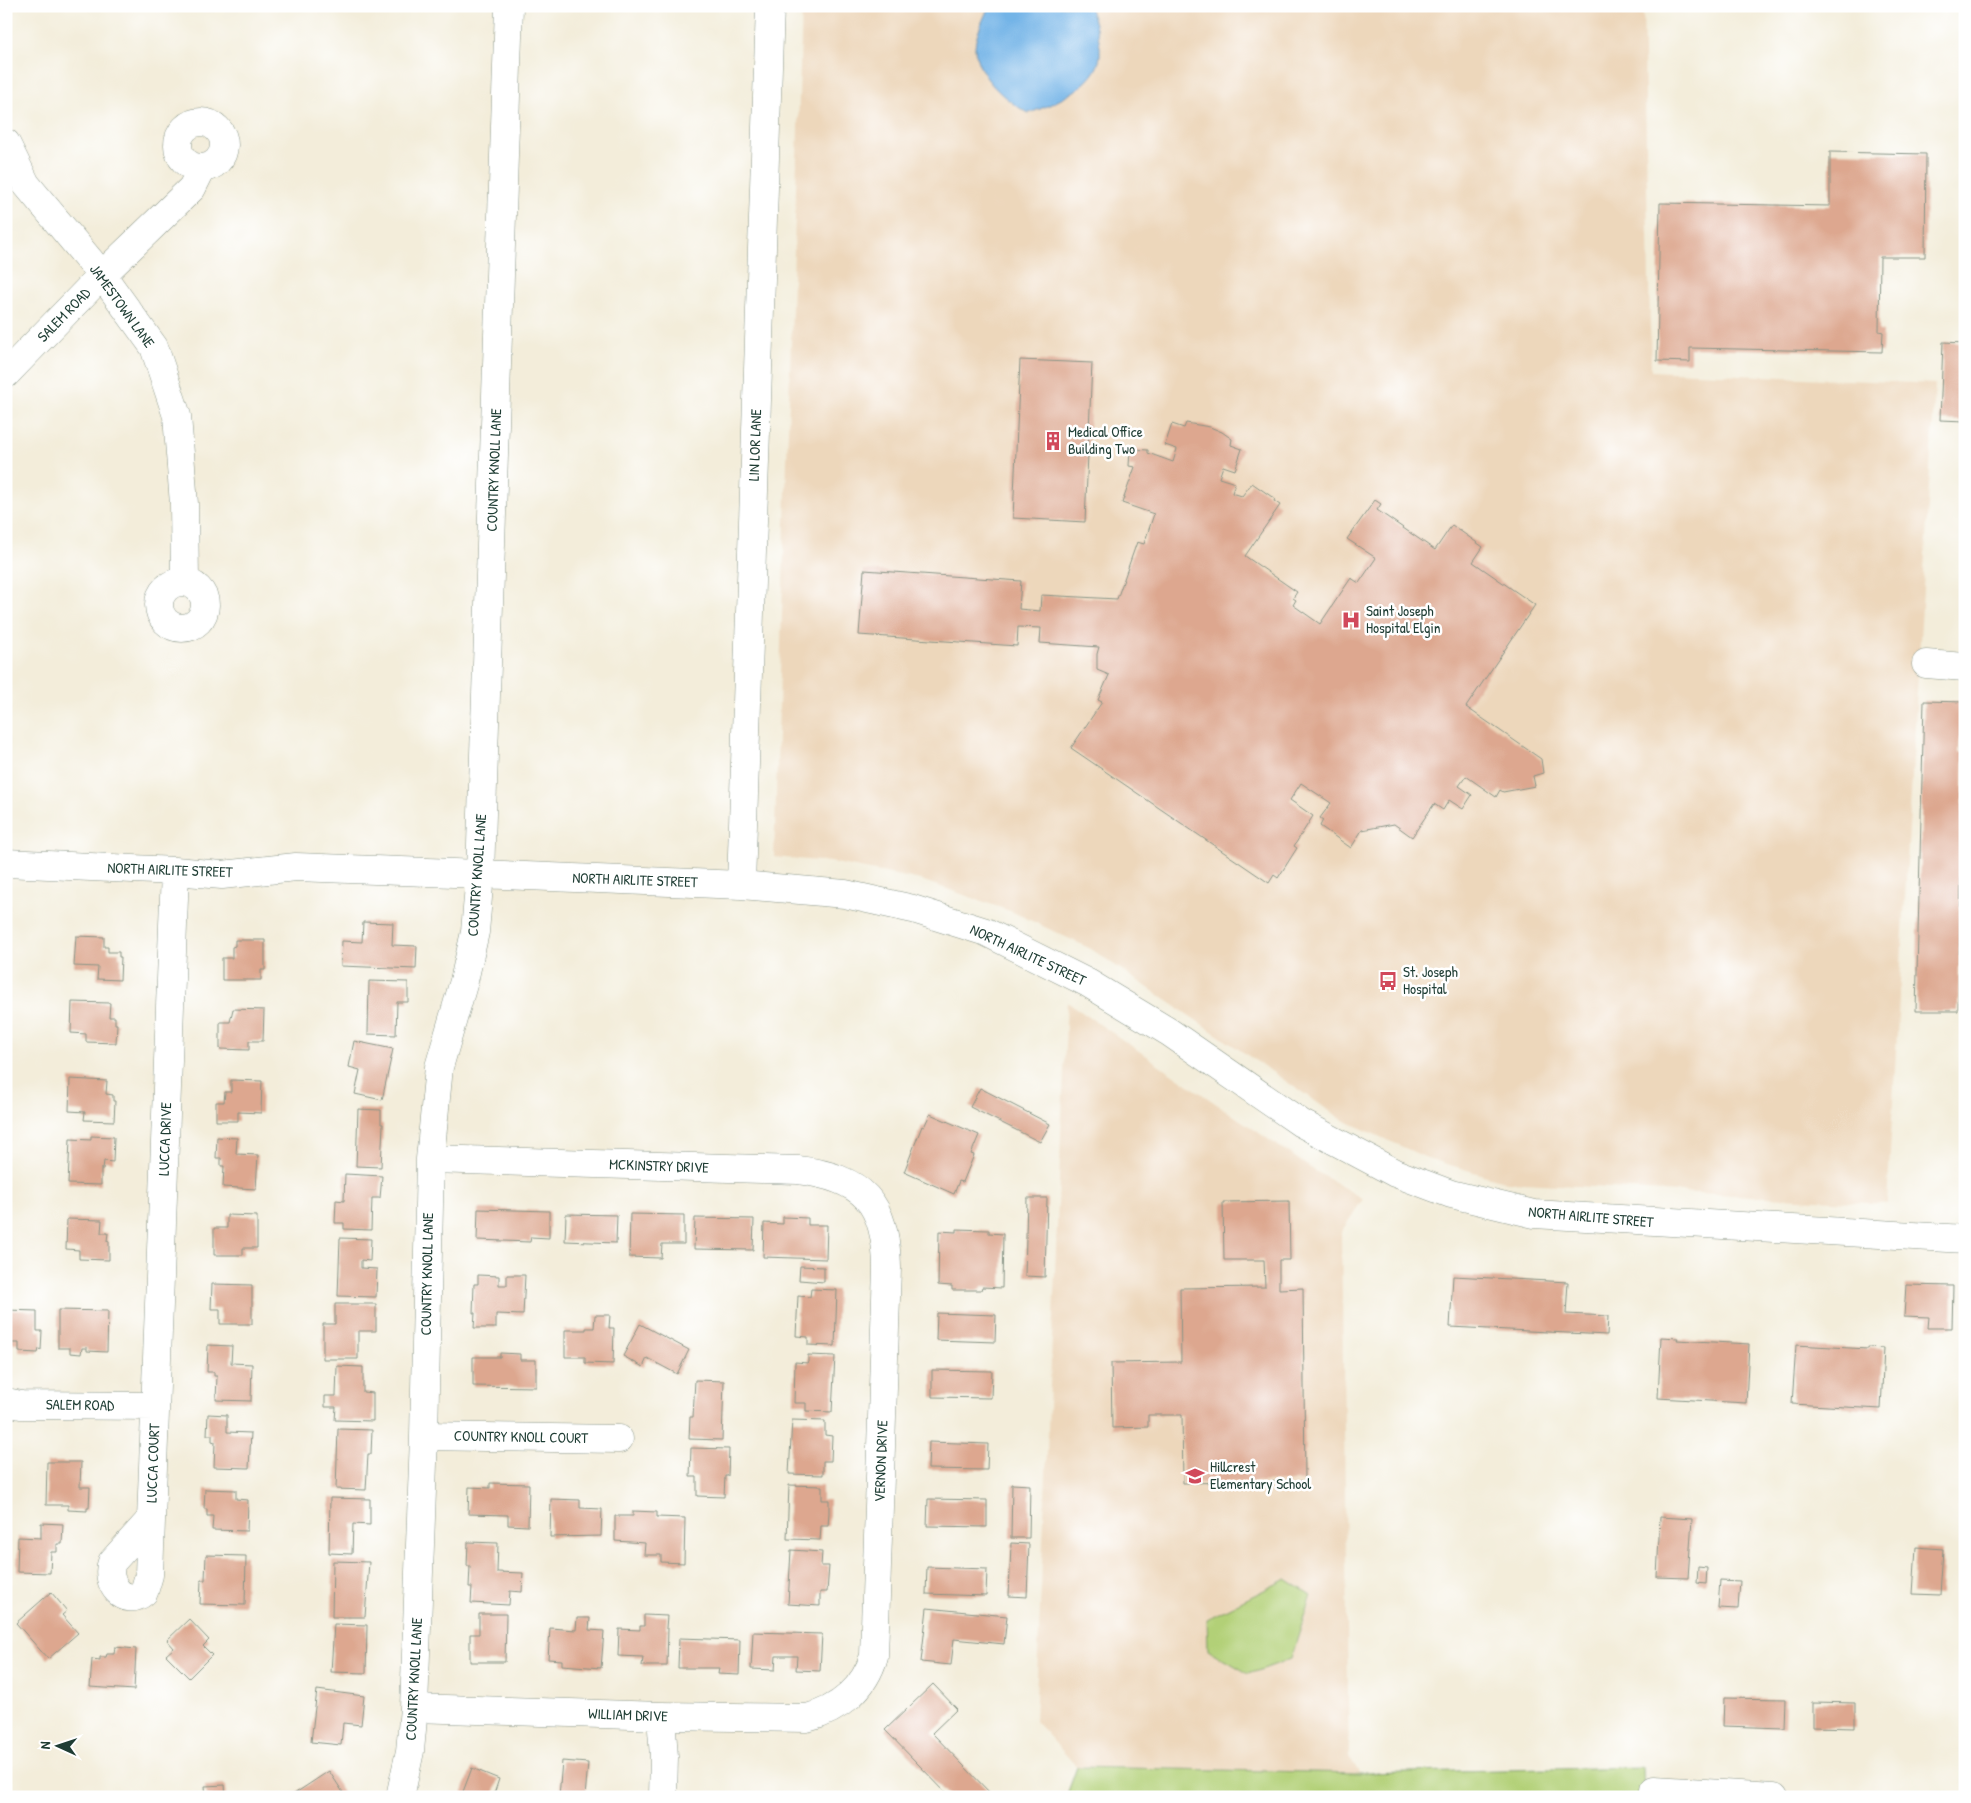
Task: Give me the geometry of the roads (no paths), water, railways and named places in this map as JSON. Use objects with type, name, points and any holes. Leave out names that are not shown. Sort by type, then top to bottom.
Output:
[{"type":"street","name":"COUNTRY KNOLL LANE","points":[[400,1797],[410,1751],[414,1708],[424,1436],[430,1159],[439,1067],[464,981],[475,932],[480,874],[509,6]]},
{"type":"street","name":"LIN LOR LANE","points":[[741,884],[770,6]]},
{"type":"street","name":"JAMESTOWN LANE","points":[[6,143],[26,184],[102,276],[154,346],[177,416],[184,504],[185,582]]},
{"type":"street","name":"SALEM ROAD","points":[[6,374],[192,188],[202,168]]},
{"type":"street","points":[[1926,664],[1965,667]]},
{"type":"street","name":"NORTH AIRLITE STREET","points":[[6,863],[222,875],[296,867],[741,884],[845,894],[913,909],[986,932],[1088,983],[1169,1032],[1301,1123],[1395,1173],[1451,1194],[1534,1214],[1965,1239]]},
{"type":"street","name":"LUCCA DRIVE","points":[[155,1406],[174,871]]},
{"type":"street","name":"MCKINSTRY DRIVE","points":[[430,1159],[798,1170],[822,1173],[856,1186],[876,1209]]},
{"type":"street","name":"VERNON DRIVE","points":[[839,1703],[857,1689],[865,1679],[874,1656],[888,1268],[885,1235],[876,1209]]},
{"type":"street","name":"SALEM ROAD","points":[[6,1402],[21,1405],[155,1406]]},
{"type":"street","name":"LUCCA COURT","points":[[151,1520],[155,1406]]},
{"type":"street","name":"COUNTRY KNOLL COURT","points":[[424,1436],[619,1439]]},
{"type":"street","name":"WILLIAM DRIVE","points":[[414,1708],[661,1716],[807,1718],[821,1714],[839,1703]]},
{"type":"street","points":[[661,1716],[664,1757],[663,1797]]},
{"type":"street","points":[[1654,1790],[1774,1797]]},
{"type":"water","points":[[989,6],[1089,6],[1097,30],[1100,49],[1098,65],[1092,75],[1062,99],[1029,113],[1011,102],[986,77],[976,57],[977,36]]},
{"type":"place","name":"Medical Office Building Two","points":[[1053,441]]},
{"type":"place","name":"Saint Joseph Hospital Elgin","points":[[1351,620]]},
{"type":"place","name":"St. Joseph Hospital","points":[[1388,981]]},
{"type":"place","name":"Hillcrest Elementary School","points":[[1195,1476]]}]
